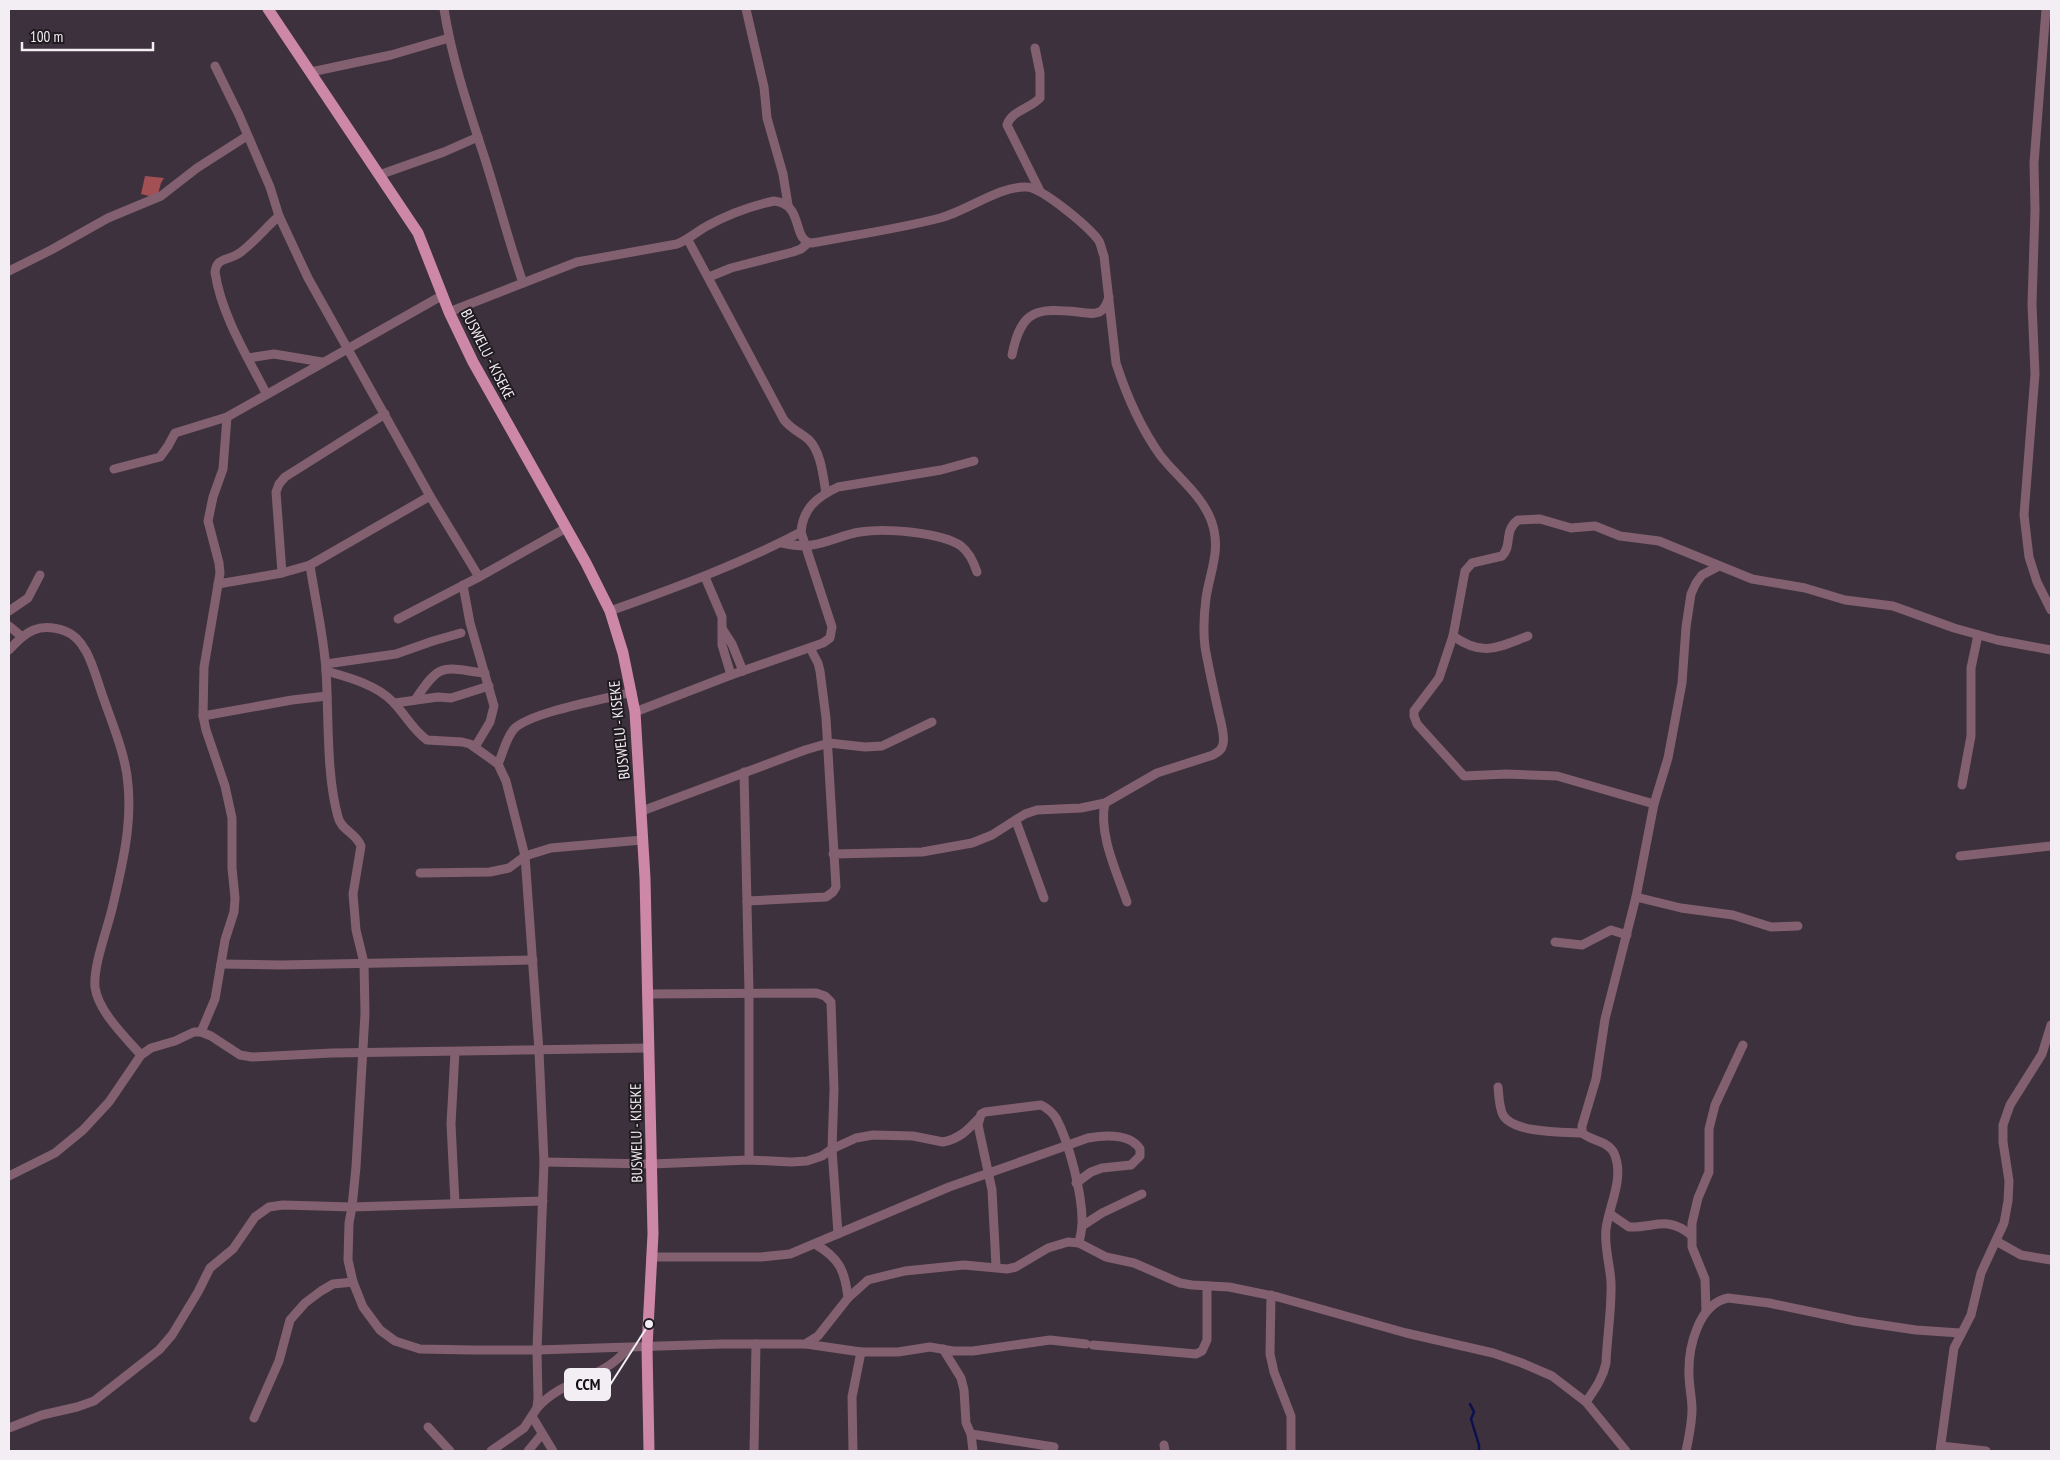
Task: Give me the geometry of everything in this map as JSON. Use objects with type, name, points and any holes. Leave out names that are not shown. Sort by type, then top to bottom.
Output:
[{"type":"main road","name":"BUSWELU - KISEKE","points":[[268,9],[418,234],[449,312],[473,362],[586,563],[610,611],[623,653],[636,712],[642,811],[652,1164],[651,1257],[647,1347],[649,1451]]},
{"type":"street","points":[[444,9],[449,38],[504,230],[523,283]]},
{"type":"street","points":[[746,9],[764,87],[767,118],[784,174],[788,205],[796,216],[803,238],[808,243]]},
{"type":"street","points":[[2046,9],[2034,163],[2035,210],[2032,304],[2034,374],[2024,515],[2029,557],[2037,582],[2051,610]]},
{"type":"street","points":[[311,72],[391,55],[449,38]]},
{"type":"street","points":[[1035,48],[1040,73],[1040,98],[1035,104],[1012,117],[1007,125],[1040,191]]},
{"type":"street","points":[[216,66],[270,187],[279,216],[308,278],[430,496],[479,577]]},
{"type":"street","points":[[9,271],[108,218],[160,196],[197,168],[247,136]]},
{"type":"street","points":[[379,174],[478,137]]},
{"type":"street","points":[[709,277],[731,268],[793,252],[801,249],[808,243],[880,232],[939,218],[1015,188],[1026,187],[1040,191],[1085,226],[1100,243],[1104,256],[1116,363],[1125,387],[1143,425],[1161,456],[1205,507],[1212,521],[1216,537],[1216,556],[1206,598],[1204,620],[1205,638],[1223,741],[1221,750],[1213,755],[1157,774],[1105,803],[1081,808],[1037,810],[1026,814],[992,835],[948,849],[922,852],[833,854]]},
{"type":"street","points":[[449,312],[577,262],[664,247],[688,240],[723,218],[750,208],[774,201],[788,205]]},
{"type":"street","points":[[266,393],[228,318],[216,279],[216,267],[221,260],[233,257],[245,248],[279,216]]},
{"type":"street","points":[[688,240],[784,420],[810,442],[816,450],[826,493]]},
{"type":"street","points":[[114,469],[155,460],[163,455],[175,433],[227,416],[443,295]]},
{"type":"street","points":[[1012,355],[1015,338],[1032,314],[1041,310],[1055,309],[1094,313],[1101,311],[1105,307],[1109,297]]},
{"type":"street","points":[[248,358],[274,354],[322,362]]},
{"type":"street","points":[[282,573],[276,492],[278,484],[285,477],[385,414]]},
{"type":"street","points":[[201,1032],[215,999],[225,940],[234,912],[236,898],[232,868],[232,818],[225,786],[208,739],[203,716],[204,667],[218,584],[219,563],[208,521],[212,497],[223,469],[227,416]]},
{"type":"street","points":[[636,712],[731,675],[824,643],[830,638],[832,627],[801,532],[809,506],[826,493],[838,487],[941,470],[974,461]]},
{"type":"street","points":[[218,584],[282,573],[310,565],[430,496]]},
{"type":"street","points":[[1654,804],[1557,776],[1506,774],[1467,777],[1427,736],[1414,716],[1414,711],[1439,678],[1452,636],[1465,571],[1472,563],[1502,556],[1507,549],[1509,530],[1518,520],[1540,519],[1571,528],[1595,526],[1620,536],[1668,544],[1719,566],[1768,583],[1805,588],[1845,600],[1893,606],[1978,635],[2021,646],[2051,650]]},
{"type":"street","points":[[398,618],[479,577],[566,528]]},
{"type":"street","points":[[782,543],[805,546],[859,532],[879,529],[897,530],[934,537],[962,546],[970,556],[978,572]]},
{"type":"street","points":[[610,611],[704,577],[782,543],[801,532]]},
{"type":"street","points":[[310,565],[326,668],[330,752],[337,816],[343,827],[356,836],[361,846],[352,894],[356,930],[364,963],[365,1014],[348,1260],[353,1282],[364,1307],[380,1330],[395,1341],[420,1348],[537,1350],[806,1344],[861,1352],[898,1352],[930,1347],[973,1351],[1008,1348],[1050,1340],[1196,1354],[1202,1351],[1207,1340],[1207,1286]]},
{"type":"street","points":[[1582,1133],[1582,1126],[1596,1079],[1605,1019],[1636,897],[1654,804],[1668,758],[1681,691],[1686,627],[1691,594],[1702,575],[1719,566]]},
{"type":"street","points":[[9,611],[28,598],[40,576]]},
{"type":"street","points":[[704,577],[720,611],[723,630],[722,645],[731,675]]},
{"type":"street","points":[[463,585],[470,623],[494,706],[493,714],[475,747]]},
{"type":"street","points":[[9,626],[21,636]]},
{"type":"street","points":[[9,650],[21,636],[33,630],[48,627],[67,632],[76,638],[92,665],[121,753],[128,784],[127,840],[113,907],[97,966],[95,987],[98,998],[117,1029],[141,1055]]},
{"type":"street","points":[[723,630],[732,644],[743,671]]},
{"type":"street","points":[[326,668],[396,654],[461,633]]},
{"type":"street","points":[[1962,785],[1971,736],[1972,668],[1978,635]]},
{"type":"street","points":[[1452,636],[1470,646],[1488,650],[1496,649],[1528,636]]},
{"type":"street","points":[[747,901],[826,897],[836,887],[829,743],[820,671],[810,648]]},
{"type":"street","points":[[326,668],[368,686],[389,698],[427,740],[462,742],[475,747],[498,764],[506,781],[525,856],[539,1051],[544,1162],[537,1350],[537,1408],[533,1418],[524,1428],[491,1451]]},
{"type":"street","points":[[415,700],[432,676],[438,671],[446,669],[485,673]]},
{"type":"street","points":[[395,703],[438,697],[452,698],[489,686]]},
{"type":"street","points":[[498,764],[513,731],[529,719],[632,692]]},
{"type":"street","points":[[203,716],[292,700],[327,696]]},
{"type":"street","points":[[642,811],[744,772],[829,743],[865,747],[882,746],[932,722]]},
{"type":"street","points":[[744,772],[749,992],[749,1160]]},
{"type":"street","points":[[1105,803],[1103,820],[1106,836],[1127,902]]},
{"type":"street","points":[[1016,821],[1044,898]]},
{"type":"street","points":[[420,873],[501,871],[509,868],[525,856],[560,847],[642,840]]},
{"type":"street","points":[[1960,856],[2051,846]]},
{"type":"street","points":[[1636,897],[1681,908],[1733,915],[1771,927],[1798,926]]},
{"type":"street","points":[[1555,942],[1579,946],[1608,931],[1627,935]]},
{"type":"street","points":[[222,964],[251,966],[532,960]]},
{"type":"street","points":[[647,994],[816,993],[825,996],[831,1002],[834,1089],[832,1148],[838,1234]]},
{"type":"street","points":[[1986,1451],[1940,1448],[1954,1348],[1960,1333],[1971,1315],[1981,1273],[2004,1223],[2009,1181],[2003,1142],[2003,1125],[2010,1105],[2042,1054],[2051,1025]]},
{"type":"street","points":[[9,1176],[55,1153],[83,1130],[109,1102],[141,1055],[151,1048],[194,1032],[201,1032],[211,1036],[240,1055],[252,1057],[648,1048]]},
{"type":"street","points":[[1706,1312],[1706,1279],[1692,1247],[1691,1235],[1694,1213],[1709,1172],[1709,1129],[1715,1105],[1743,1045]]},
{"type":"street","points":[[454,1052],[451,1124],[455,1203]]},
{"type":"street","points":[[1498,1087],[1499,1104],[1503,1116],[1509,1122],[1534,1129],[1582,1133],[1610,1147],[1615,1154],[1617,1180],[1606,1242],[1611,1283],[1606,1363],[1598,1385],[1586,1402]]},
{"type":"street","points":[[544,1162],[652,1164],[749,1160],[807,1161],[822,1156],[832,1148],[856,1138],[873,1135],[894,1135],[943,1142],[951,1141],[967,1131],[981,1114],[985,1112],[1041,1106],[1049,1109],[1055,1117],[1067,1146],[1076,1183],[1082,1226],[1079,1243]]},
{"type":"street","points":[[978,1119],[994,1212],[996,1266]]},
{"type":"street","points":[[651,1257],[777,1256],[790,1254],[988,1173],[1088,1138],[1107,1136],[1128,1139],[1134,1142],[1140,1149],[1140,1156],[1132,1165],[1102,1168],[1091,1172],[1076,1183]]},
{"type":"street","points":[[1082,1226],[1102,1213],[1142,1194]]},
{"type":"street","points":[[9,1428],[42,1415],[94,1401],[159,1350],[182,1320],[210,1268],[233,1249],[248,1225],[262,1210],[283,1205],[352,1207],[543,1200]]},
{"type":"street","points":[[1610,1214],[1629,1227],[1665,1223],[1678,1226],[1691,1235]]},
{"type":"street","points":[[1996,1240],[2021,1255],[2051,1260]]},
{"type":"street","points":[[806,1344],[818,1336],[848,1298],[868,1280],[890,1273],[964,1265],[996,1266],[1007,1269],[1016,1267],[1048,1248],[1068,1242],[1079,1243],[1102,1256],[1134,1263],[1180,1283],[1249,1290],[1515,1360],[1552,1376],[1586,1402],[1626,1451]]},
{"type":"street","points":[[815,1244],[828,1252],[842,1269],[848,1298]]},
{"type":"street","points":[[254,1418],[279,1361],[290,1320],[305,1303],[320,1291],[333,1284],[353,1282]]},
{"type":"street","points":[[1271,1296],[1270,1354],[1274,1372],[1291,1416],[1291,1451]]},
{"type":"street","points":[[1686,1451],[1692,1421],[1689,1372],[1692,1350],[1697,1329],[1706,1312],[1716,1301],[1728,1298],[1863,1322],[1923,1331],[1960,1333]]},
{"type":"street","points":[[754,1451],[756,1344]]},
{"type":"street","points":[[537,1408],[555,1392],[606,1369],[622,1356],[628,1348]]},
{"type":"street","points":[[943,1349],[961,1378],[964,1390],[966,1423],[971,1434],[973,1451]]},
{"type":"street","points":[[853,1451],[852,1397],[861,1352]]},
{"type":"street","points":[[533,1418],[553,1451]]},
{"type":"street","points":[[428,1427],[450,1451]]},
{"type":"street","points":[[528,1451],[542,1434]]},
{"type":"street","points":[[971,1434],[1054,1447]]},
{"type":"shaded area","points":[[145,176],[164,178],[157,198],[141,194]]},
{"type":"waterway","points":[[1470,1404],[1474,1412],[1471,1419],[1479,1451]]},
{"type":"place","name":"CCM","points":[[649,1324]]}]
